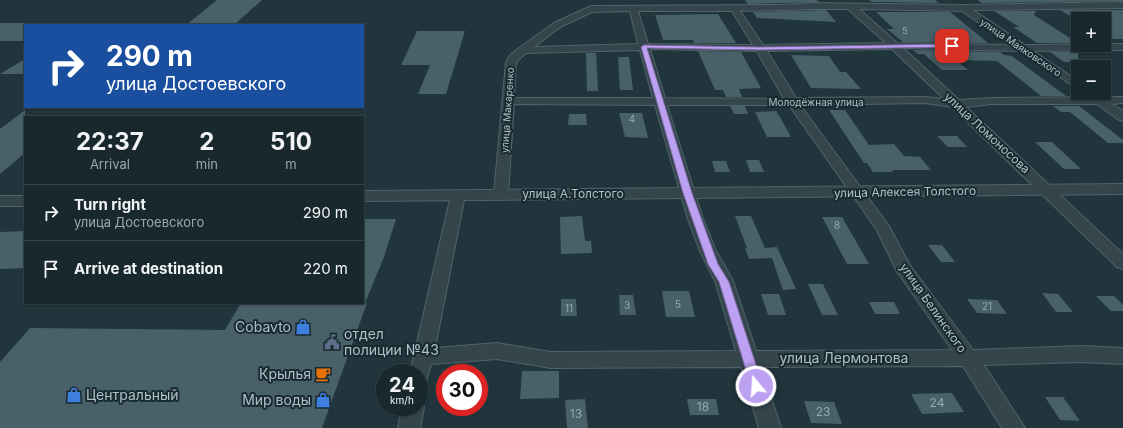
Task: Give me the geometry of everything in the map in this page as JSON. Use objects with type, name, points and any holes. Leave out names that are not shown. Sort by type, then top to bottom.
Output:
[{"type":"street","name":"улица Макаренко","points":[[501,194],[511,62],[524,50],[557,25],[568,18],[591,9],[850,6],[964,8],[1123,5]]},
{"type":"street","name":"улица Ломоносова","points":[[850,6],[895,46],[1123,263]]},
{"type":"street","points":[[633,8],[687,193],[713,264],[724,282],[770,428]]},
{"type":"street","name":"улица Белинского","points":[[734,8],[772,66],[792,102],[884,229],[902,266],[968,358],[1014,428]]},
{"type":"street","name":"улица Маяковского","points":[[964,8],[1071,81]]},
{"type":"street","points":[[524,50],[644,47],[759,48],[937,45],[1022,48],[1123,47]]},
{"type":"street","name":"Молодёжная улица","points":[[508,101],[792,102],[926,100],[955,104],[992,101],[1123,100]]},
{"type":"street","points":[[1100,101],[1123,117]]},
{"type":"street","name":"улица Алексея Толстого","points":[[687,193],[1123,189]]},
{"type":"street","name":"улица А.Толстого","points":[[458,194],[687,193]]},
{"type":"street","points":[[364,196],[458,194],[421,364]]},
{"type":"street","points":[[0,201],[24,201]]},
{"type":"street","name":"улица Лермонтова","points":[[428,365],[497,351],[552,360],[968,358],[1081,354],[1123,356]]},
{"type":"street","points":[[409,428],[411,416]]},
{"type":"building","points":[[217,0],[262,0],[235,24],[187,24]]},
{"type":"building","points":[[745,0],[817,0],[819,2],[748,4]]},
{"type":"building","points":[[869,0],[935,0],[939,3],[872,2]]},
{"type":"building","points":[[977,0],[1123,0],[1123,1],[982,3]]},
{"type":"building","points":[[826,10],[836,22],[757,18],[753,12]]},
{"type":"building","points":[[1060,10],[1123,10],[1123,39],[1111,38],[1111,12],[1071,12],[1071,16]]},
{"type":"building","points":[[994,11],[1036,11],[1034,15],[1071,39],[1071,43],[1037,43],[1013,27],[1019,27]]},
{"type":"building","points":[[876,12],[950,12],[988,43],[903,42],[887,29],[894,29]]},
{"type":"building","points":[[718,14],[736,43],[694,43],[693,40],[663,40],[655,15]]},
{"type":"building","points":[[0,23],[25,23],[24,41],[0,41]]},
{"type":"building","points":[[417,31],[465,31],[446,94],[418,94],[430,65],[401,65]]},
{"type":"building","points":[[913,50],[1000,52],[1004,55],[1012,56],[1066,96],[1041,96],[997,61],[956,60],[968,70],[942,70],[924,54],[918,54]]},
{"type":"building","points":[[698,51],[741,52],[761,88],[739,89],[742,97],[726,97],[723,90],[715,90]]},
{"type":"building","points":[[1050,52],[1078,52],[1078,60],[1064,62]]},
{"type":"building","points":[[586,53],[596,53],[598,91],[587,91]]},
{"type":"building","points":[[791,55],[829,56],[840,72],[846,72],[861,89],[811,88]]},
{"type":"building","points":[[618,57],[629,57],[633,90],[620,90]]},
{"type":"building","points":[[24,60],[24,74],[0,74]]},
{"type":"building","points":[[730,106],[745,106],[748,114],[734,114]]},
{"type":"building","points":[[1053,106],[1079,106],[1123,140],[1123,143],[1108,143],[1070,112],[1061,112]]},
{"type":"building","points":[[25,110],[24,154],[0,174],[0,129]]},
{"type":"building","points":[[829,110],[845,110],[869,145],[894,144],[904,156],[920,157],[931,170],[892,170],[893,172],[873,172],[867,163],[864,163]]},
{"type":"building","points":[[776,111],[791,137],[767,137],[755,112]]},
{"type":"building","points":[[619,113],[642,113],[648,138],[625,137]]},
{"type":"building","points":[[569,114],[586,114],[587,125],[568,125]]},
{"type":"building","points":[[937,136],[957,136],[967,147],[948,147]]},
{"type":"building","points":[[1035,142],[1052,142],[1081,169],[1064,169]]},
{"type":"building","points":[[746,160],[759,160],[764,172],[750,172]]},
{"type":"building","points":[[712,161],[726,161],[730,172],[715,172]]},
{"type":"building","points":[[582,216],[585,241],[591,241],[592,253],[561,254],[560,217]]},
{"type":"building","points":[[735,216],[751,216],[765,248],[777,247],[796,289],[783,290],[772,258],[749,259],[745,248],[747,248]]},
{"type":"building","points":[[822,217],[842,217],[869,264],[847,264]]},
{"type":"building","points":[[364,219],[396,219],[384,257],[365,303],[367,303],[322,428],[0,428],[0,362],[30,328],[225,330],[240,304],[364,304]]},
{"type":"building","points":[[24,231],[24,268],[0,269],[0,232]]},
{"type":"building","points":[[928,245],[942,245],[955,262],[941,262]]},
{"type":"building","points":[[808,284],[823,284],[838,315],[822,315]]},
{"type":"building","points":[[662,291],[689,291],[695,317],[666,317]]},
{"type":"building","points":[[1042,293],[1058,294],[1073,312],[1056,312]]},
{"type":"building","points":[[761,294],[779,294],[786,315],[768,315]]},
{"type":"building","points":[[619,295],[633,295],[636,315],[620,315]]},
{"type":"building","points":[[1096,296],[1114,296],[1123,305],[1123,311],[1111,311]]},
{"type":"building","points":[[561,299],[576,299],[577,316],[561,316]]},
{"type":"building","points":[[967,299],[997,300],[1007,314],[977,313]]},
{"type":"building","points":[[869,302],[894,302],[900,314],[875,314]]},
{"type":"building","points":[[522,371],[559,371],[559,398],[520,399]]},
{"type":"building","points":[[952,393],[964,412],[922,414],[911,394]]},
{"type":"building","points":[[1045,397],[1063,397],[1080,421],[1060,420]]},
{"type":"building","points":[[585,399],[588,428],[567,428],[565,400]]},
{"type":"building","points":[[687,399],[716,399],[719,415],[690,415]]},
{"type":"building","points":[[804,401],[834,402],[842,424],[811,423]]},
{"type":"place","name":"Cobavto","points":[[303,327]]},
{"type":"place","name":"отдел полиции №43","points":[[332,342]]},
{"type":"place","name":"Крылья","points":[[323,374]]},
{"type":"place","name":"Центральный","points":[[74,395]]},
{"type":"place","name":"Мир воды","points":[[323,400]]},
{"type":"route","points":[[756,386],[724,282],[713,264],[687,193],[656,92],[653,74],[644,47],[759,48],[952,46]]}]
